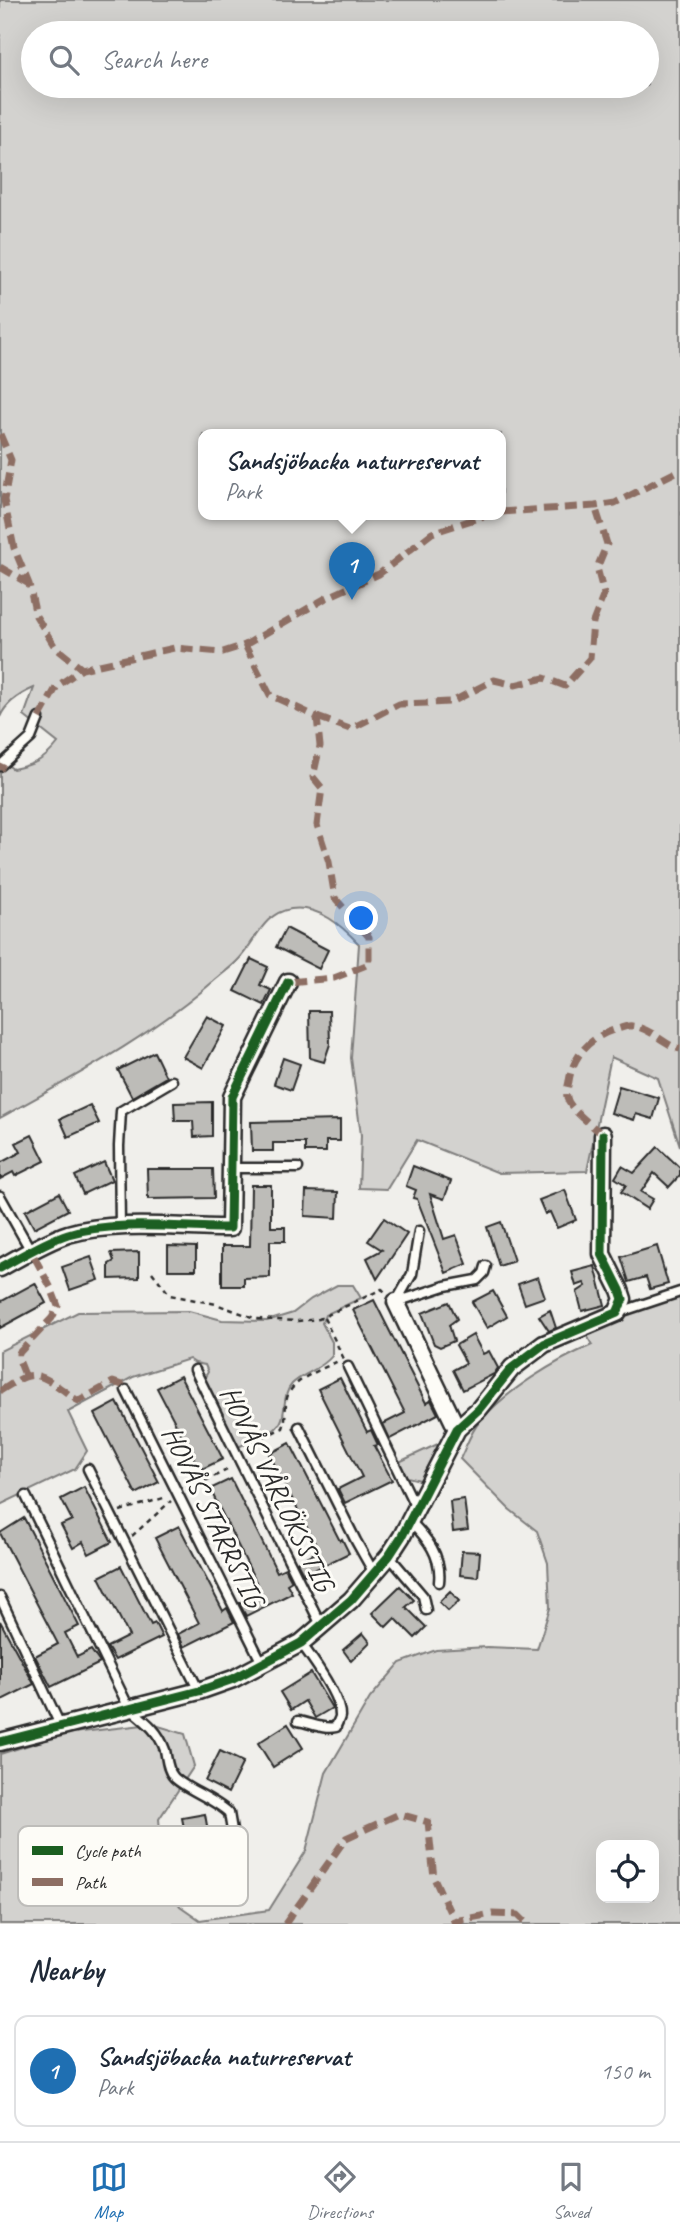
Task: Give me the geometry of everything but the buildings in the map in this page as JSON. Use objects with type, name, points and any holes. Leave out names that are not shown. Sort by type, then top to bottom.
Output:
[{"type":"street","points":[[0,1268],[68,1234],[97,1228],[230,1228],[232,1097],[288,982]]},
{"type":"street","points":[[0,1742],[199,1691],[233,1679],[301,1643],[351,1600],[389,1556],[457,1429],[479,1409],[512,1368],[544,1344],[617,1313],[622,1299],[620,1290],[602,1254],[603,1135]]},
{"type":"street","points":[[396,1302],[457,1429]]},
{"type":"lane","points":[[0,765],[31,738],[38,718]]},
{"type":"lane","points":[[120,1227],[121,1111],[172,1081]]},
{"type":"lane","points":[[230,1168],[298,1168]]},
{"type":"lane","points":[[0,1196],[31,1251]]},
{"type":"lane","points":[[396,1302],[412,1274],[419,1231]]},
{"type":"lane","points":[[396,1302],[444,1286],[477,1280],[481,1278],[486,1266]]},
{"type":"lane","points":[[617,1313],[680,1292]]},
{"type":"lane","points":[[348,1367],[413,1514],[439,1561],[439,1582]]},
{"type":"lane","name":"HOVÅS VÅRLÖKSSTIG","points":[[195,1370],[321,1625]]},
{"type":"lane","name":"HOVÅS STARRSTIG","points":[[126,1390],[262,1662]]},
{"type":"lane","points":[[299,1427],[374,1573]]},
{"type":"lane","points":[[89,1469],[199,1691]]},
{"type":"lane","points":[[26,1496],[129,1709],[157,1731],[166,1752],[168,1767],[175,1779],[216,1802],[229,1813],[231,1826]]},
{"type":"lane","points":[[389,1556],[423,1596],[426,1610]]},
{"type":"lane","points":[[0,1597],[60,1725]]},
{"type":"lane","points":[[298,1721],[327,1729],[336,1727],[340,1717],[324,1675],[301,1643]]},
{"type":"path","points":[[152,1272],[170,1295],[216,1304],[257,1319],[298,1321],[324,1318],[382,1289],[396,1302]]},
{"type":"path","points":[[324,1318],[348,1367]]},
{"type":"path","points":[[234,1450],[283,1428],[287,1397],[292,1388],[344,1358]]},
{"type":"path","points":[[125,1542],[179,1494]]},
{"type":"shaded area","points":[[0,0],[680,0],[680,1146],[658,1078],[611,1057],[587,1171],[499,1173],[417,1140],[387,1189],[359,1188],[361,1135],[351,1058],[359,944],[329,918],[311,910],[301,909],[291,909],[273,916],[233,965],[165,1020],[111,1055],[0,1118],[0,760],[13,769],[27,766],[43,758],[58,743],[24,716],[34,688],[6,707],[0,717]]},
{"type":"shaded area","points":[[337,1285],[353,1285],[361,1298],[325,1315],[322,1323],[332,1342],[332,1356],[323,1365],[292,1384],[286,1395],[282,1419],[271,1432],[236,1448],[203,1380],[208,1372],[205,1365],[189,1359],[133,1377],[68,1412],[87,1451],[75,1469],[0,1505],[0,1351],[78,1312],[189,1311],[222,1320],[267,1321],[293,1313],[311,1299]]},
{"type":"shaded area","points":[[680,1288],[680,1924],[0,1924],[0,1754],[64,1734],[152,1724],[185,1734],[194,1766],[159,1819],[160,1826],[18,1826],[18,1906],[180,1906],[200,1920],[269,1910],[306,1851],[326,1773],[370,1698],[400,1663],[436,1650],[487,1647],[537,1649],[550,1608],[548,1563],[537,1531],[509,1509],[460,1459],[471,1434],[491,1409],[563,1359],[592,1345],[581,1324]]},
{"type":"shaded area","points":[[440,1443],[420,1480],[407,1477],[399,1462]]},
{"type":"marked path","points":[[0,434],[11,460],[4,500],[14,548],[29,584],[36,616],[55,647],[82,669]]},
{"type":"marked path","points":[[506,512],[615,503],[680,470]]},
{"type":"marked path","points":[[317,717],[350,729],[399,704],[452,702],[494,680],[515,685],[544,678],[565,686],[590,658],[593,622],[604,594],[597,568],[607,544],[595,506]]},
{"type":"marked path","points":[[39,718],[57,686],[82,669],[174,648],[223,652],[245,645],[326,598],[379,574],[432,533],[472,520]]},
{"type":"marked path","points":[[0,567],[29,584]]},
{"type":"marked path","points":[[245,645],[270,695],[317,717],[320,746],[313,777],[322,788],[317,825],[329,862],[335,898],[369,937],[369,964],[334,978],[288,982]]},
{"type":"marked path","points":[[0,770],[3,764]]},
{"type":"marked path","points":[[603,1135],[576,1112],[567,1097],[571,1072],[585,1048],[599,1036],[630,1026],[639,1027],[680,1049]]},
{"type":"marked path","points":[[25,1375],[19,1353],[52,1318],[58,1306],[31,1251]]},
{"type":"marked path","points":[[0,1391],[23,1377],[30,1376],[43,1377],[79,1401],[113,1382],[122,1385],[126,1390]]},
{"type":"marked path","points":[[285,1924],[346,1838],[399,1814],[428,1822],[434,1878],[454,1921],[492,1914],[518,1915],[527,1924]]},
{"type":"cycle path","points":[[0,1268],[50,1241],[86,1230],[127,1226],[230,1228],[232,1097],[288,982]]},
{"type":"cycle path","points":[[0,1742],[199,1691],[233,1679],[301,1643],[351,1600],[389,1556],[402,1536],[457,1429],[479,1409],[512,1368],[544,1344],[617,1313],[623,1299],[602,1254],[603,1135]]},
{"type":"place","name":"Sandsjöbacka naturreservat","points":[[352,600]]}]
